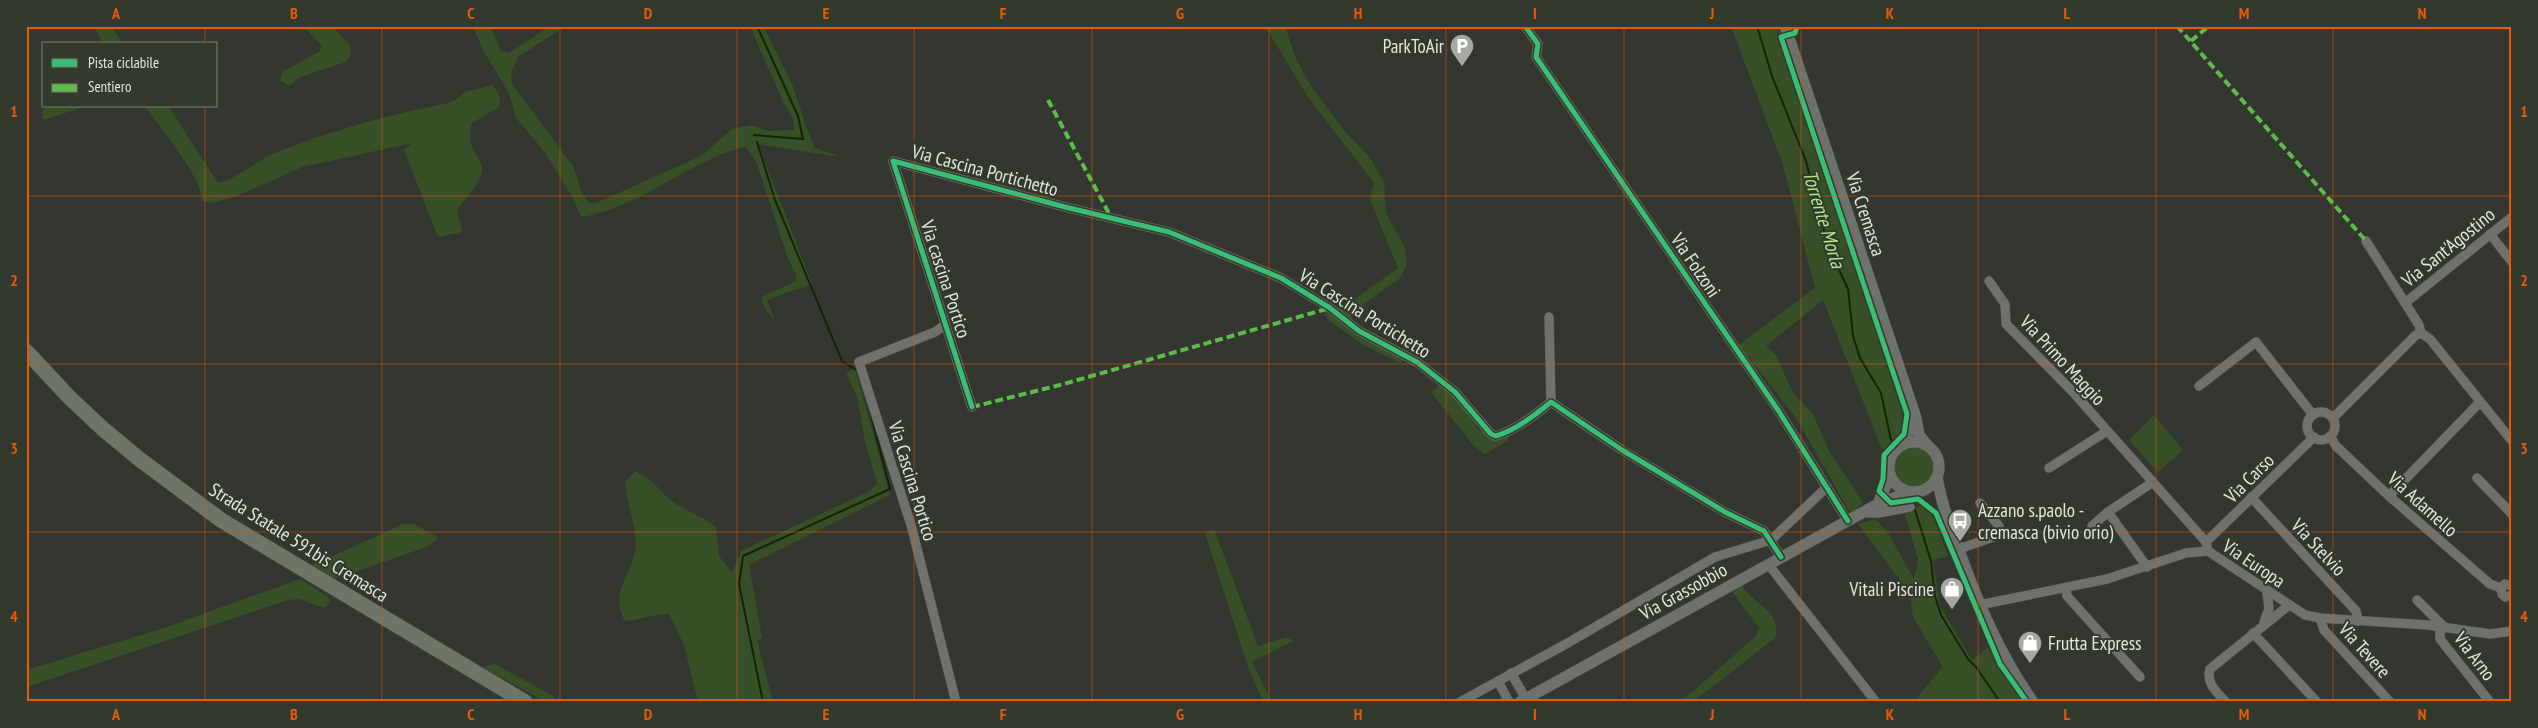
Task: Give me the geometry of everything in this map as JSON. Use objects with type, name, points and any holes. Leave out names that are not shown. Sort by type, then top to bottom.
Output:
[{"type":"highway","name":"Strada Statale 591bis Cremasca","points":[[26,351],[69,397],[103,429],[220,520],[525,702]]},
{"type":"main road","name":"Via Cremasca","points":[[1786,26],[1919,435],[1928,446]]},
{"type":"main road","points":[[1905,443],[1913,412]]},
{"type":"main road","points":[[1878,504],[1886,485],[1893,452],[1905,443],[1917,442],[1928,446],[1938,462],[1937,477],[1946,513],[1979,605],[2003,656],[2033,702]]},
{"type":"main road","points":[[1888,469],[1895,484],[1934,500],[1946,513]]},
{"type":"main road","points":[[1912,492],[1929,488],[1937,477]]},
{"type":"main road","name":"Via Grassobbio","points":[[1523,700],[1878,504],[1912,492]]},
{"type":"street","name":"Via Folzoni","points":[[1525,26],[1538,44],[1536,57],[1778,410],[1848,521]]},
{"type":"street","name":"Via cascina Portico","points":[[893,161],[972,407]]},
{"type":"street","name":"Via Cascina Portichetto","points":[[893,161],[1064,208],[1169,232],[1281,278],[1330,308],[1359,331],[1417,362],[1455,392],[1491,434],[1496,436],[1536,415],[1551,402]]},
{"type":"street","name":"Via Sant'Agostino","points":[[2405,303],[2512,217]]},
{"type":"street","points":[[2490,234],[2512,262]]},
{"type":"street","points":[[2366,241],[2419,325],[2421,333],[2430,339],[2512,441]]},
{"type":"street","name":"Via Primo Maggio","points":[[1989,280],[2004,304],[2006,324],[2072,391],[2153,482],[2206,542],[2208,551]]},
{"type":"street","points":[[1549,317],[1551,402],[1622,450],[1725,512],[1764,531],[1781,557]]},
{"type":"street","name":"Via Cascina Portico","points":[[945,325],[935,332],[859,362],[910,525],[956,702]]},
{"type":"street","points":[[2332,418],[2416,335],[2421,333]]},
{"type":"street","points":[[2199,386],[2256,342],[2313,414]]},
{"type":"street","points":[[2389,496],[2480,402]]},
{"type":"street","points":[[2326,413],[2332,418],[2335,425],[2330,436],[2323,439],[2314,437],[2308,426],[2313,414],[2326,413]]},
{"type":"street","name":"Via Primo Maggio","points":[[2049,468],[2107,431]]},
{"type":"street","name":"Via Adamello","points":[[2330,436],[2336,446],[2389,496],[2490,584],[2501,588],[2502,594],[2505,597],[2511,597]]},
{"type":"street","name":"Via Carso","points":[[2206,542],[2314,437]]},
{"type":"street","points":[[2477,478],[2512,514]]},
{"type":"street","points":[[2092,526],[2108,512],[2153,482]]},
{"type":"street","points":[[1460,702],[1575,639],[1715,557],[1771,540],[1827,487]]},
{"type":"street","name":"Via Stelvio","points":[[2251,497],[2356,611],[2358,621]]},
{"type":"street","points":[[1959,549],[1993,537],[1999,526],[1980,503]]},
{"type":"street","name":"Via Grassobbio","points":[[1864,513],[1879,513],[1910,507]]},
{"type":"street","points":[[2108,512],[2147,567]]},
{"type":"street","name":"Via Europa","points":[[1979,605],[2106,579],[2186,553],[2208,551],[2288,606],[2304,614],[2320,618],[2442,627],[2490,634],[2512,631]]},
{"type":"street","points":[[1768,564],[1876,702]]},
{"type":"street","points":[[2501,588],[2505,584],[2511,585]]},
{"type":"street","points":[[2066,588],[2067,596],[2140,677]]},
{"type":"street","points":[[2263,624],[2269,610],[2267,592]]},
{"type":"street","points":[[2417,600],[2442,627]]},
{"type":"street","points":[[2226,702],[2210,685],[2208,677],[2210,669],[2263,624],[2288,606]]},
{"type":"street","name":"Via Tevere","points":[[2320,618],[2324,630],[2390,702]]},
{"type":"street","name":"Via Arno","points":[[2442,627],[2440,639],[2490,702]]},
{"type":"street","points":[[2253,633],[2317,702]]},
{"type":"street","points":[[1511,673],[1523,700]]},
{"type":"street","points":[[1498,681],[1509,702]]},
{"type":"green space","points":[[93,26],[111,26],[122,42],[103,42]]},
{"type":"green space","points":[[303,26],[331,26],[350,45],[351,54],[346,62],[300,77],[289,86],[280,80],[282,72],[319,52],[322,46]]},
{"type":"green space","points":[[473,26],[490,26],[501,51],[509,53],[550,26],[565,26],[518,57],[511,73],[512,84],[573,166],[582,193],[589,203],[596,203],[701,156],[732,129],[752,125],[767,131],[794,130],[793,119],[783,102],[750,26],[763,26],[792,84],[815,148],[841,157],[758,144],[812,284],[767,300],[775,320],[764,307],[762,297],[796,281],[796,275],[787,256],[756,161],[746,147],[729,151],[688,170],[629,202],[581,217],[574,200],[544,151],[516,118],[509,93],[484,52]]},
{"type":"green space","points":[[1265,26],[1285,26],[1295,57],[1311,86],[1343,129],[1371,159],[1384,183],[1386,213],[1405,248],[1407,264],[1400,278],[1353,314],[1348,327],[1404,360],[1400,363],[1363,345],[1327,319],[1325,312],[1340,310],[1398,268],[1370,200],[1374,183],[1308,97]]},
{"type":"green space","points":[[1731,26],[1778,26],[1904,414],[1900,434],[1883,452],[1823,300],[1766,346],[1776,355],[1793,393],[1813,414],[1829,451],[1863,502],[1851,514],[1796,418],[1739,345],[1815,288],[1783,165]]},
{"type":"green space","points":[[493,85],[500,97],[499,107],[472,123],[470,140],[482,166],[482,171],[475,186],[457,210],[462,232],[438,237],[404,150],[412,143],[302,167],[237,196],[212,203],[202,201],[200,191],[188,166],[147,108],[169,108],[218,183],[226,181],[268,156],[296,145],[380,119],[445,104],[456,100],[464,92]]},
{"type":"green space","points":[[44,108],[81,108],[43,120],[42,112]]},
{"type":"green space","points":[[855,369],[890,495],[749,565],[762,638],[757,640],[773,702],[698,702],[684,645],[669,614],[625,621],[621,611],[620,593],[633,560],[636,543],[625,482],[635,471],[649,479],[672,501],[716,527],[719,556],[732,573],[741,551],[870,491],[877,483],[865,441],[857,397],[846,372]]},
{"type":"green space","points":[[1439,385],[1454,396],[1478,429],[1493,438],[1508,434],[1508,441],[1485,454],[1474,446],[1431,392]]},
{"type":"green space","points":[[2154,415],[2183,450],[2158,472],[2129,440]]},
{"type":"green space","points":[[1914,446],[1928,452],[1934,466],[1928,480],[1914,486],[1900,480],[1894,466],[1900,452]]},
{"type":"green space","points":[[1921,505],[1932,513],[1948,556],[1933,560],[1940,606],[1972,660],[1988,647],[1998,666],[2023,702],[1913,702],[1943,667],[1913,617],[1910,594],[1858,524],[1875,519],[1887,531],[1914,579],[1918,559],[1904,511]]},
{"type":"green space","points":[[403,524],[414,524],[439,538],[426,547],[335,579],[311,566]]},
{"type":"green space","points":[[1214,529],[1258,646],[1286,637],[1293,641],[1252,662],[1272,702],[1263,702],[1249,670],[1205,533]]},
{"type":"green space","points":[[300,579],[328,597],[330,601],[325,608],[299,599],[288,600],[26,687],[26,670],[161,629]]},
{"type":"green space","points":[[1742,585],[1746,592],[1770,614],[1776,628],[1775,638],[1693,702],[1678,702],[1690,694],[1755,637],[1759,628],[1733,593],[1733,590]]},
{"type":"green space","points":[[495,664],[553,696],[558,702],[545,702],[483,667]]},
{"type":"waterway","points":[[754,135],[803,139],[798,116],[757,26]]},
{"type":"waterway","name":"Torrente Morla","points":[[1757,26],[1772,76],[1806,161],[1828,246],[1848,289],[1853,336],[1860,358],[1881,393],[1891,440]]},
{"type":"waterway","points":[[757,142],[775,200],[842,361],[858,371]]},
{"type":"waterway","points":[[763,702],[739,584],[743,556],[890,489],[868,403]]},
{"type":"waterway","name":"Torrente Morla","points":[[1915,510],[1931,561],[1935,596],[1941,615],[1968,659],[1976,667],[2000,702]]},
{"type":"marked path","points":[[2177,26],[2366,241]]},
{"type":"marked path","points":[[2191,41],[2209,26]]},
{"type":"marked path","points":[[1048,100],[1112,219]]},
{"type":"marked path","points":[[972,407],[1060,385],[1330,308]]},
{"type":"cycle path","points":[[1525,26],[1538,44],[1536,57],[1778,410],[1848,521]]},
{"type":"cycle path","points":[[1797,26],[1795,33],[1781,37],[1907,414],[1904,434],[1884,455],[1883,479],[1879,491],[1891,503],[1918,499],[1936,513],[2000,664],[2027,702]]},
{"type":"cycle path","points":[[972,407],[893,161],[1065,207],[1169,232],[1281,278],[1330,308],[1359,331],[1417,362],[1455,392],[1491,434],[1496,436],[1511,430],[1551,402],[1622,450],[1725,512],[1764,531],[1781,557]]},
{"type":"place","name":"ParkToAir","points":[[1462,67]]},
{"type":"place","name":"Azzano s.paolo - cremasca (bivio orio)","points":[[1960,542]]},
{"type":"place","name":"Vitali Piscine","points":[[1952,610]]},
{"type":"place","name":"Frutta Express","points":[[2030,664]]}]
